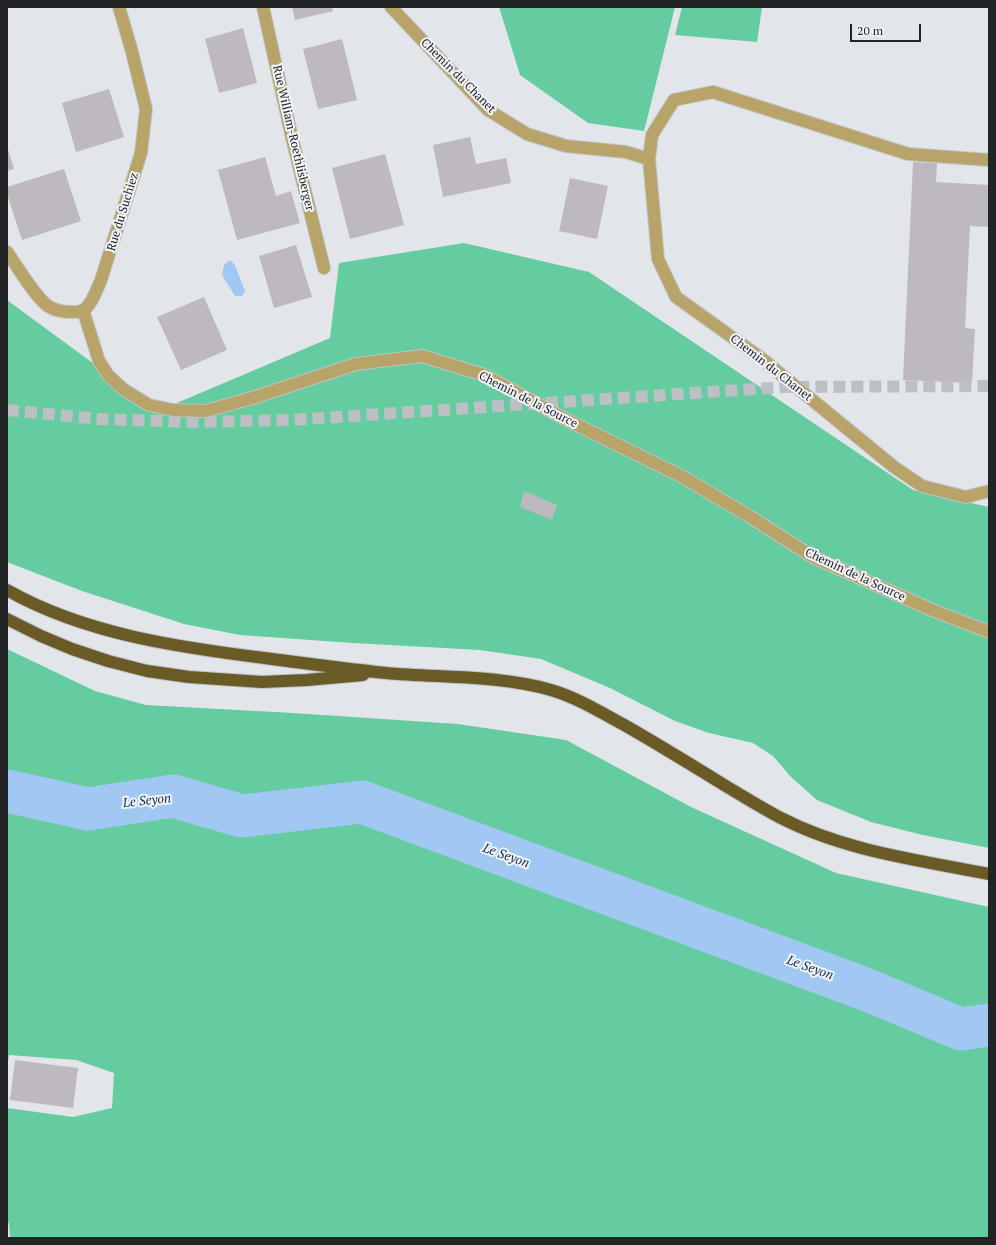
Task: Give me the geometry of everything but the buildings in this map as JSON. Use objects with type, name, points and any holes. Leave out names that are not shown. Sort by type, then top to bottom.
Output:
[{"type":"highway","points":[[7,590],[25,600],[81,621],[128,636],[172,646],[386,673],[506,681],[553,691],[574,698],[615,720],[766,810],[809,831],[833,840],[862,848],[989,874]]},
{"type":"highway","points":[[7,619],[72,649],[108,661],[147,671],[189,677],[262,682],[307,680],[386,673]]},
{"type":"street","name":"Rue du Suchiez","points":[[83,310],[93,297],[101,280],[141,153],[146,110],[120,7]]},
{"type":"street","name":"Rue William-Roethlisberger","points":[[263,7],[292,138],[324,268]]},
{"type":"street","name":"Chemin du Chanet","points":[[391,7],[488,110],[527,134],[566,146],[626,152],[650,159]]},
{"type":"street","name":"Chemin du Chanet","points":[[989,160],[908,154],[713,92],[674,100],[652,134],[650,159],[658,259],[676,297],[761,358],[894,467],[922,486],[966,497],[989,491]]},
{"type":"street","points":[[7,252],[36,294],[48,306],[66,312],[83,310]]},
{"type":"street","name":"Chemin de la Source","points":[[83,310],[99,361],[108,375],[123,389],[149,405],[173,410],[206,411],[252,398],[356,364],[422,356],[484,375],[565,419],[681,476],[749,516],[813,557],[932,610],[989,632]]},
{"type":"green space","points":[[499,7],[675,7],[644,131],[588,123],[520,75]]},
{"type":"green space","points":[[682,7],[762,7],[757,42],[675,35]]},
{"type":"green space","points":[[464,243],[589,272],[913,490],[989,507],[989,848],[923,835],[871,822],[817,800],[791,777],[773,756],[753,743],[709,733],[675,721],[610,688],[541,659],[480,650],[240,635],[184,624],[82,591],[7,562],[7,300],[158,411],[330,338],[339,263]]},
{"type":"green space","points":[[7,649],[95,691],[146,705],[458,724],[566,740],[691,807],[836,873],[989,907],[989,1238],[10,1238],[9,1223],[7,1223],[7,1108],[73,1117],[112,1108],[114,1073],[76,1060],[9,1055],[7,1066]]},
{"type":"water","points":[[230,260],[235,265],[245,291],[242,296],[235,296],[222,275],[224,265]]},
{"type":"waterway","name":"Le Seyon","points":[[7,791],[88,809],[173,796],[242,816],[362,802],[865,989],[961,1029],[989,1025]]},
{"type":"tunnel","points":[[7,410],[100,419],[191,422],[292,420],[784,387],[989,386]]}]
